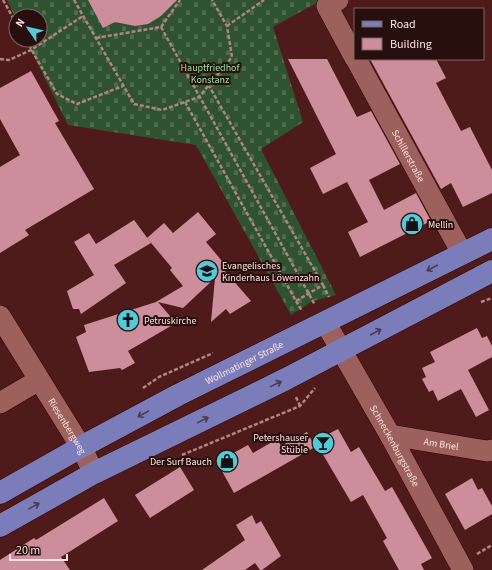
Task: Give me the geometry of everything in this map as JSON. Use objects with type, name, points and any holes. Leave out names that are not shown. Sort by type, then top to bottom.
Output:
[{"type":"main road","name":"Wollmatinger Straße","points":[[0,493],[81,447],[178,395],[492,239]]},
{"type":"main road","points":[[0,526],[94,473],[341,350],[492,271]]},
{"type":"street","name":"Schillerstraße","points":[[338,0],[327,6],[354,56]]},
{"type":"street","name":"Schillerstraße","points":[[356,60],[462,253]]},
{"type":"street","name":"Schneckenburgstraße","points":[[325,322],[390,435],[463,570]]},
{"type":"street","name":"Riesenbergweg","points":[[3,326],[81,447],[94,473]]},
{"type":"street","points":[[0,403],[39,380]]},
{"type":"street","name":"Am Briel","points":[[390,435],[487,451],[492,450]]},
{"type":"path","points":[[3,0],[8,9]]},
{"type":"path","points":[[74,0],[134,104],[162,110],[200,97],[232,58],[227,26],[212,0]]},
{"type":"path","points":[[96,38],[161,27],[180,0]]},
{"type":"path","points":[[227,26],[264,0]]},
{"type":"path","points":[[0,58],[9,60],[31,50],[83,16]]},
{"type":"path","points":[[161,27],[308,294],[325,322]]},
{"type":"path","points":[[31,50],[57,94],[77,104],[123,86]]},
{"type":"path","points":[[185,102],[296,301],[323,285],[209,86]]},
{"type":"green space","name":"Hauptfriedhof Konstanz","points":[[7,0],[322,0],[273,27],[303,122],[261,149],[336,295],[313,301],[291,315],[196,145],[68,125],[30,48],[48,48],[48,8],[11,8]]},
{"type":"building","points":[[88,0],[177,0],[161,16],[148,24],[135,26],[115,22],[103,28]]},
{"type":"building","points":[[288,59],[327,59],[357,117],[371,111],[400,164],[369,180],[384,210],[416,193],[431,221],[360,257],[348,232],[368,222],[347,182],[323,194],[310,168],[336,154]]},
{"type":"building","points":[[371,60],[437,60],[446,78],[436,83],[461,131],[470,127],[492,170],[492,193],[463,207],[451,183],[441,189]]},
{"type":"building","points":[[31,71],[59,121],[55,123],[94,189],[25,230],[29,235],[0,253],[0,167],[20,155],[0,119],[0,88]]},
{"type":"building","points":[[198,212],[216,234],[206,242],[227,267],[224,270],[251,301],[230,314],[226,309],[211,322],[215,278],[183,308],[158,302],[176,323],[128,351],[135,363],[122,370],[120,368],[89,372],[76,337],[86,332],[84,325],[156,302],[183,286],[170,270],[172,268],[147,238],[164,223],[173,233]]},
{"type":"building","points":[[134,220],[151,243],[114,265],[126,283],[81,314],[79,309],[73,309],[67,291],[94,275],[74,242],[89,233],[96,244]]},
{"type":"building","points":[[477,328],[482,338],[487,336],[492,346],[492,357],[468,370],[489,410],[476,417],[461,389],[438,401],[433,390],[429,392],[422,379],[426,377],[422,368],[435,362],[430,352]]},
{"type":"building","points":[[338,429],[351,452],[359,447],[385,491],[392,487],[432,558],[421,564],[424,570],[399,570],[383,541],[387,538],[363,495],[351,502],[315,441]]},
{"type":"building","points":[[307,432],[315,447],[234,493],[217,462],[248,445],[253,453],[277,439],[281,446]]},
{"type":"building","points":[[180,467],[194,490],[150,518],[135,495]]},
{"type":"building","points":[[472,478],[478,490],[482,488],[492,506],[492,514],[465,530],[445,494]]},
{"type":"building","points":[[104,498],[118,521],[61,557],[70,570],[0,570],[0,560],[34,538],[36,540]]},
{"type":"building","points":[[252,515],[256,524],[261,521],[281,556],[262,570],[260,570],[255,563],[245,570],[202,570],[245,540],[236,525]]},
{"type":"place","name":"Mellin","points":[[412,224]]},
{"type":"place","name":"Evangelisches Kinderhaus Löwenzahn","points":[[207,271]]},
{"type":"place","name":"Petruskirche","points":[[128,320]]},
{"type":"place","name":"Petershauser Stüble","points":[[323,443]]},
{"type":"place","name":"Der Surf Bauch","points":[[227,461]]}]
